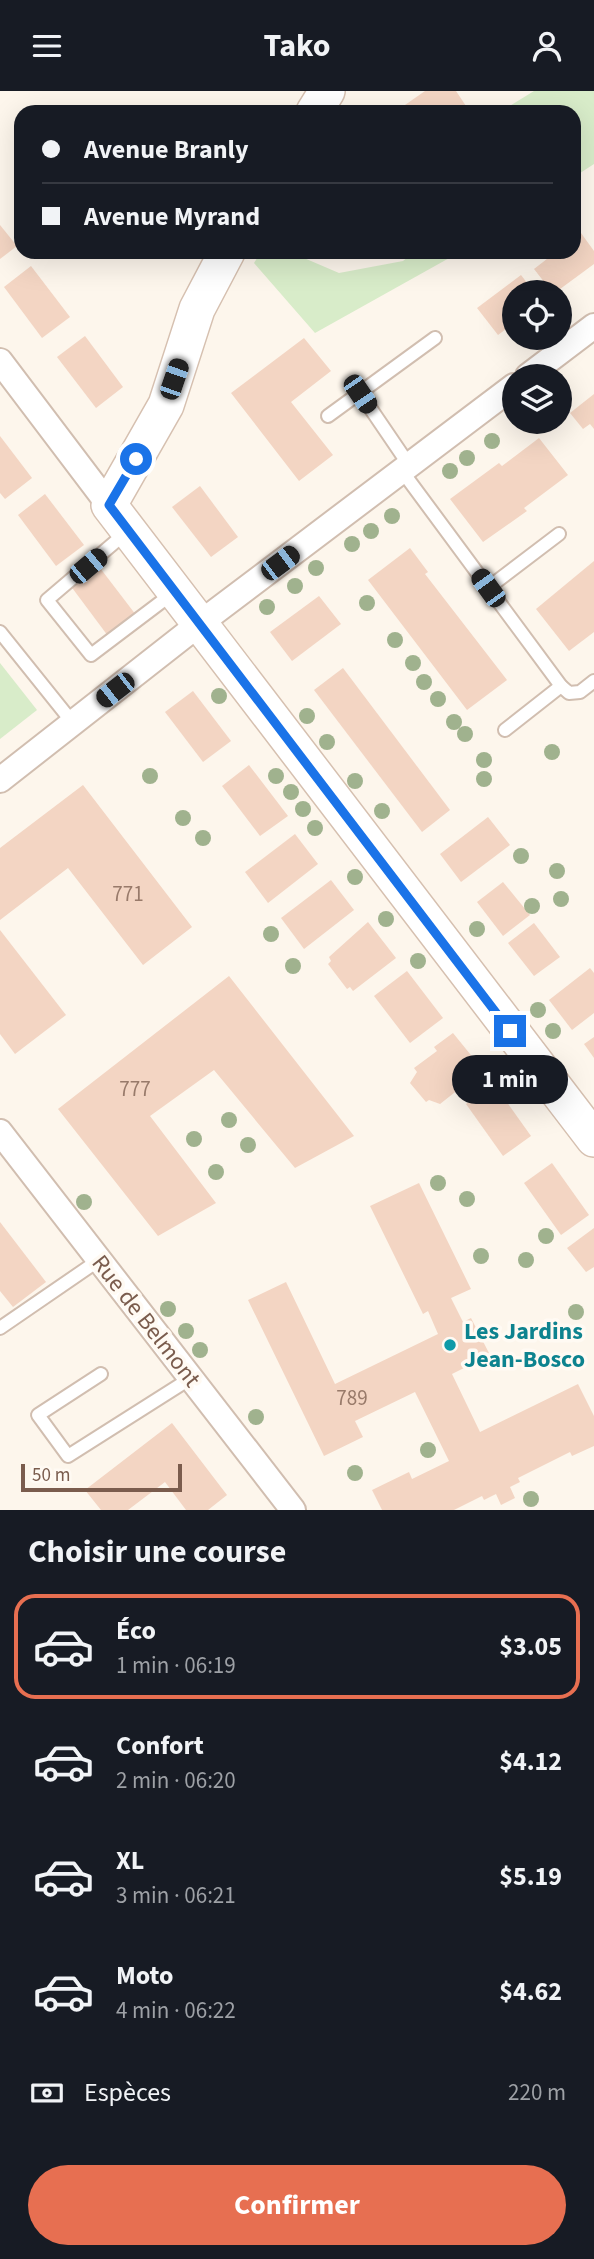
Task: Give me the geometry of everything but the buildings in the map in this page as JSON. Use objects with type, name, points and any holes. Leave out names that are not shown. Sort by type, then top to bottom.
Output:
[{"type":"street","points":[[119,518],[166,405],[197,309],[223,259]]},
{"type":"street","points":[[543,364],[594,326]]},
{"type":"street","points":[[0,361],[593,1138]]},
{"type":"street","points":[[0,780],[199,624],[502,395]]},
{"type":"street","name":"Rue de Belmont","points":[[0,1132],[293,1510]]},
{"type":"lane","points":[[328,416],[435,338]]},
{"type":"lane","points":[[360,394],[405,468],[488,588],[561,686],[569,693],[580,692],[594,681]]},
{"type":"lane","points":[[119,518],[47,600],[91,655],[174,592]]},
{"type":"lane","points":[[488,588],[559,534]]},
{"type":"lane","points":[[0,632],[73,723]]},
{"type":"lane","points":[[505,730],[561,686]]},
{"type":"lane","points":[[0,1328],[99,1260]]},
{"type":"lane","points":[[101,1374],[38,1415],[68,1456],[191,1378]]},
{"type":"green space","points":[[534,91],[594,91],[594,164],[581,172],[581,105],[511,105]]},
{"type":"green space","points":[[257,259],[306,259],[339,273],[405,259],[447,259],[315,333],[254,263]]},
{"type":"green space","points":[[0,663],[37,710],[0,739]]},
{"type":"place","name":"Les Jardins Jean-Bosco","points":[[450,1345]]},
{"type":"route","points":[[136,459],[109,505],[510,1031]]}]
